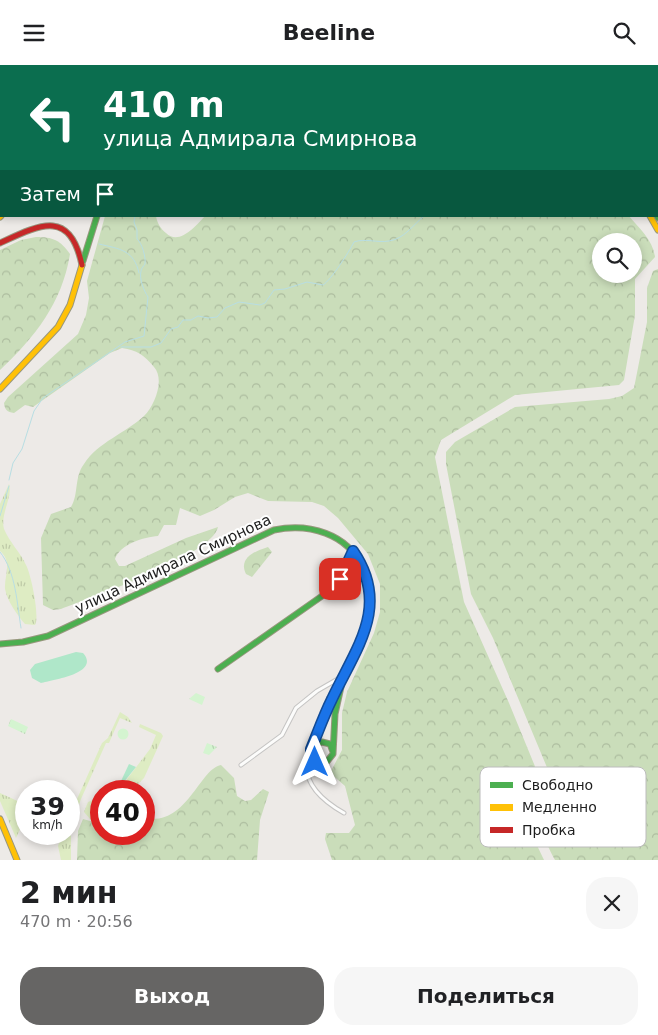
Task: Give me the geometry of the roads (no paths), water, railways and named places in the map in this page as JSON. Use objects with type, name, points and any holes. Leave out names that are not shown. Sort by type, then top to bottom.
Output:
[{"type":"main road","points":[[0,389],[58,327],[70,305],[97,217]]},
{"type":"main road","points":[[651,217],[658,230]]},
{"type":"main road","points":[[0,243],[34,228],[45,225],[58,227],[73,237],[78,246],[82,265]]},
{"type":"main road","name":"улица Адмирала Смирнова","points":[[0,644],[23,642],[48,635],[273,530],[287,526],[316,529],[340,539],[353,551],[368,580],[371,606],[363,636],[311,749]]},
{"type":"main road","points":[[218,669],[332,589],[340,579],[353,551]]},
{"type":"main road","points":[[334,752],[330,745],[324,742],[316,743],[311,749],[313,759],[323,764],[330,761],[334,752],[335,714],[344,676]]},
{"type":"main road","points":[[0,819],[17,860]]},
{"type":"street","points":[[241,765],[282,735],[296,708],[317,691],[344,676]]},
{"type":"street","name":"улица Адмирала Смирнова","points":[[308,775],[307,761],[311,749]]},
{"type":"street","points":[[323,764],[308,775],[320,798],[344,813]]},
{"type":"waterway","points":[[9,480],[13,463],[22,449],[34,411],[43,398],[125,342],[144,336],[148,297],[141,278],[141,270],[145,264],[145,258],[142,247],[137,239],[135,217]]},
{"type":"waterway","points":[[121,347],[151,347],[161,343],[171,329],[178,327],[183,320],[191,320],[198,316],[217,317],[225,308],[239,302],[260,305],[265,303],[274,290],[285,289],[307,282],[323,285],[335,272],[354,242],[362,240],[394,240],[404,235],[423,217]]},
{"type":"waterway","points":[[99,244],[120,249],[130,255],[134,259],[139,273]]},
{"type":"waterway","points":[[0,516],[9,486]]},
{"type":"waterway","points":[[0,552],[13,579],[21,628]]}]
